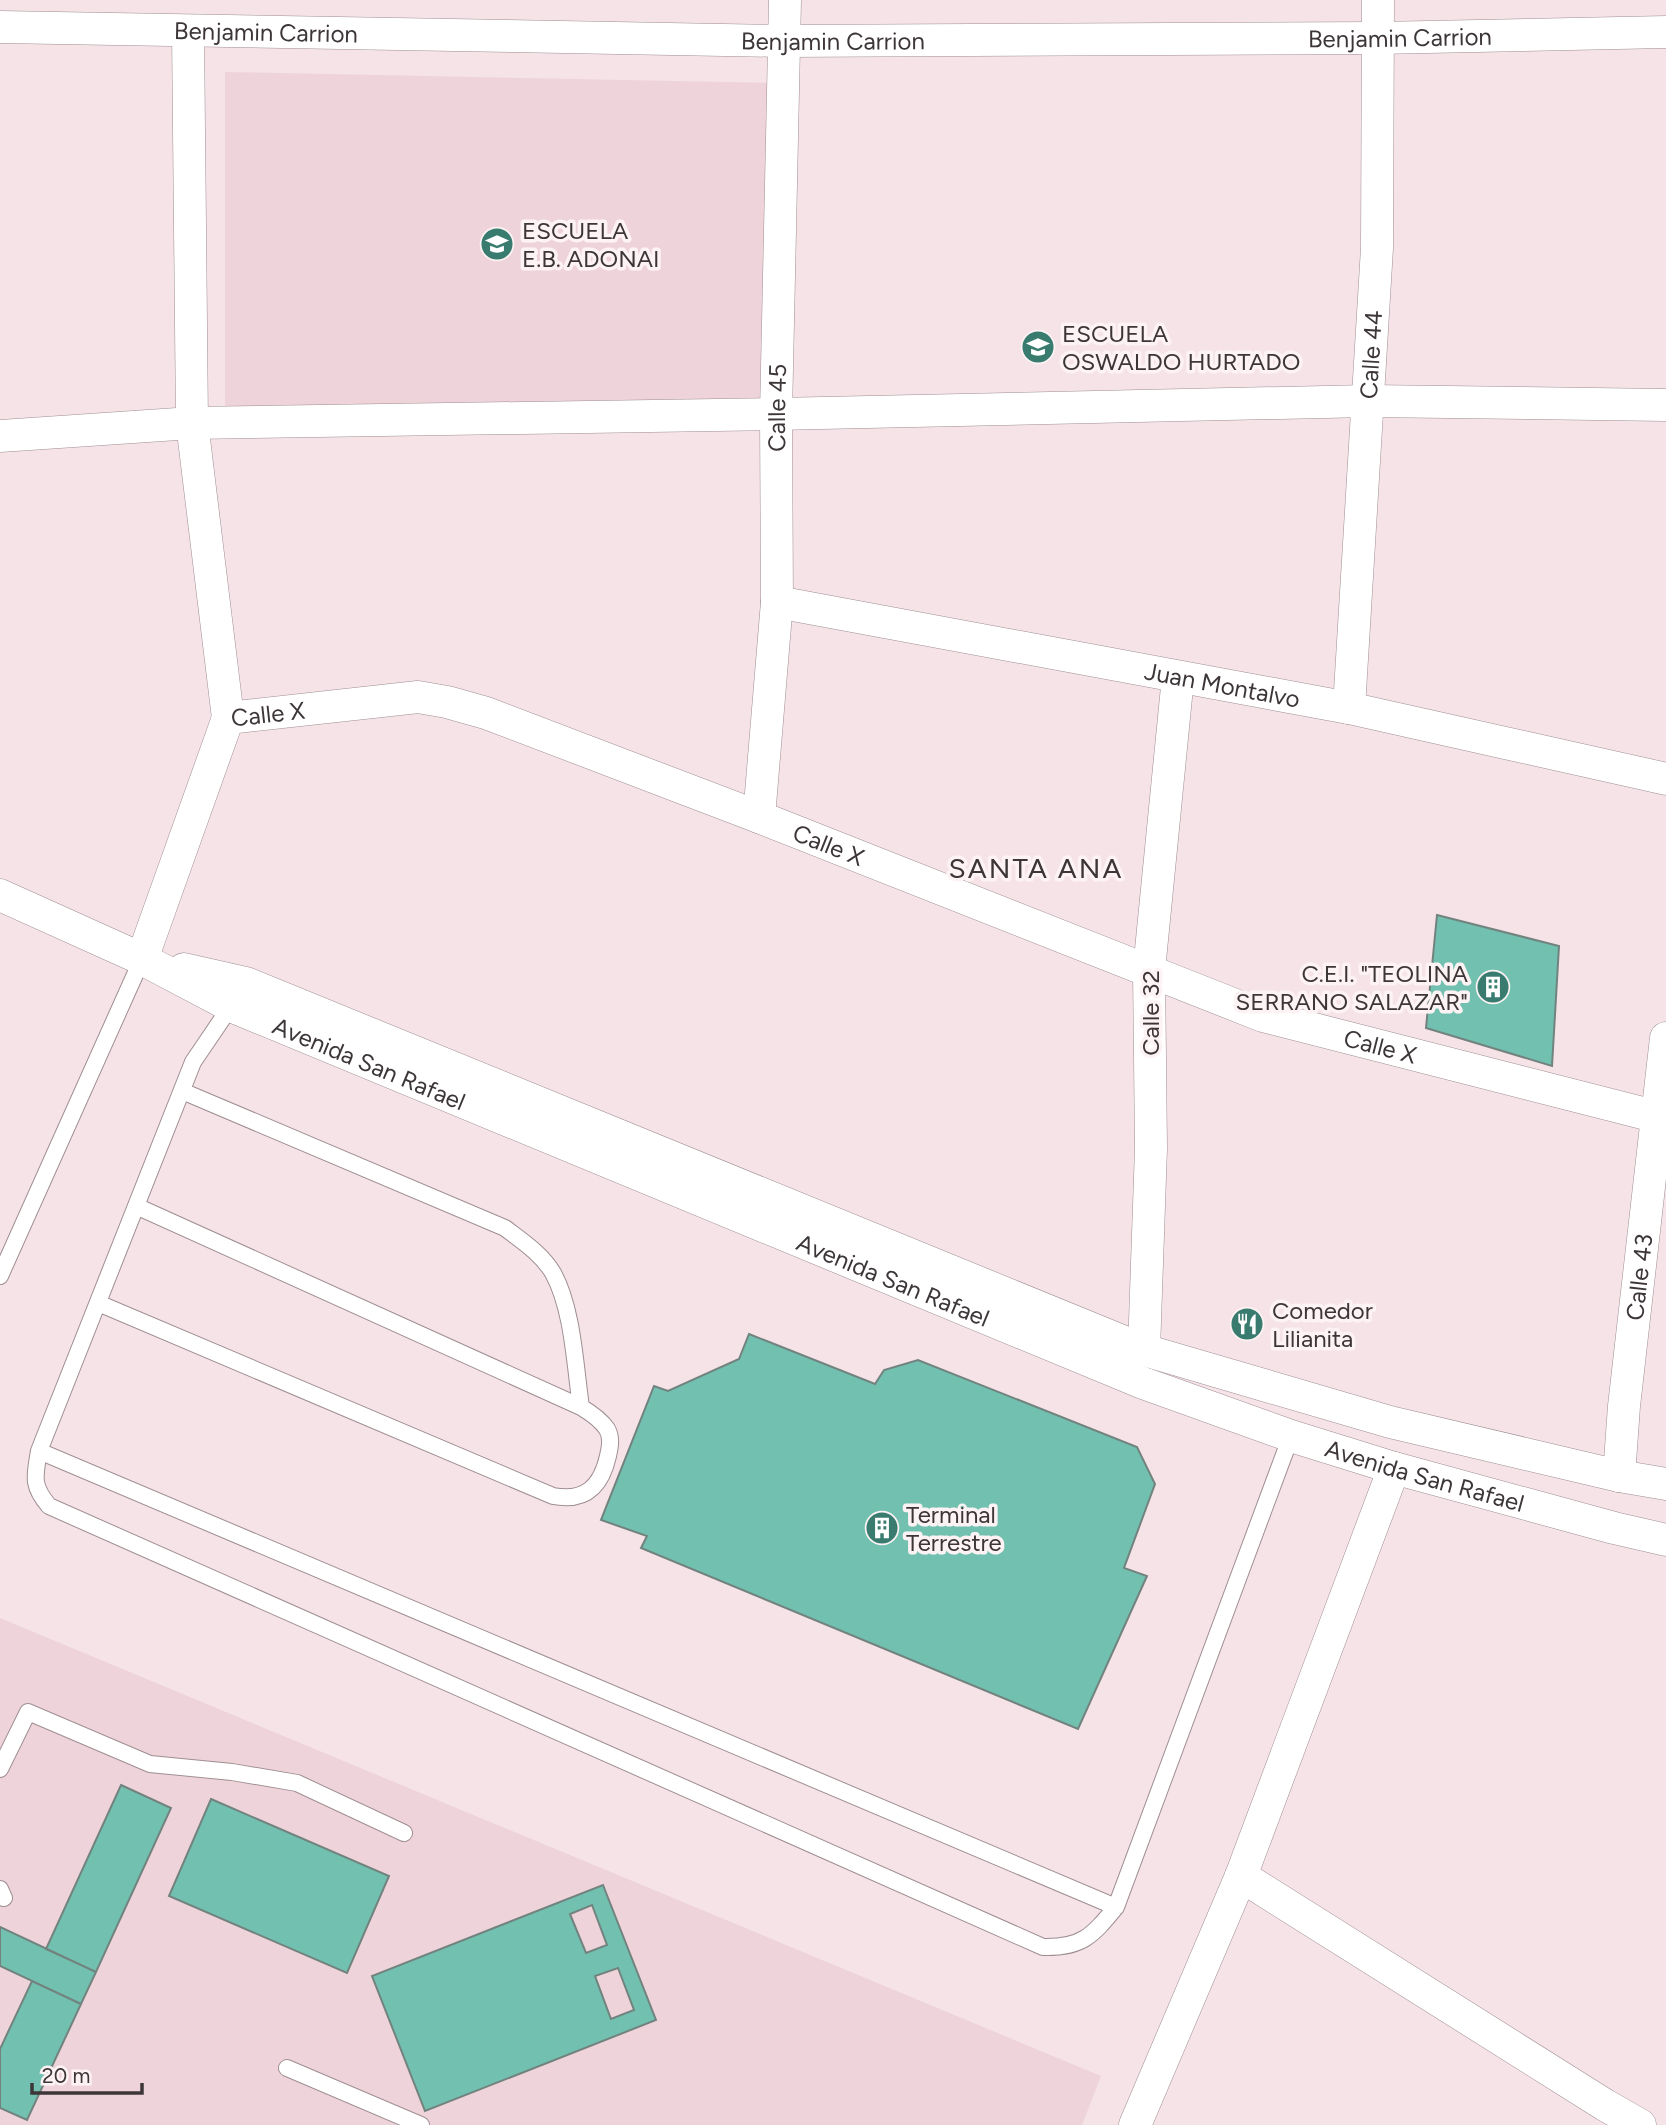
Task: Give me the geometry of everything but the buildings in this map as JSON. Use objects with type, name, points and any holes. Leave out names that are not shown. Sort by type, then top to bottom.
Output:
[{"type":"street","name":"Calle 45","points":[[759,817],[777,603],[776,414],[785,0]]},
{"type":"street","name":"Calle 44","points":[[1349,708],[1377,248],[1378,0]]},
{"type":"street","name":"Benjamin Carrion","points":[[0,27],[784,41],[1378,38],[1666,32]]},
{"type":"street","points":[[188,31],[192,423],[228,718]]},
{"type":"street","points":[[0,436],[192,423],[1368,401],[1666,405]]},
{"type":"street","name":"Juan Montalvo","points":[[777,603],[1349,708],[1666,779]]},
{"type":"street","name":"Calle 32","points":[[1144,1350],[1151,1148],[1149,970],[1178,677]]},
{"type":"street","name":"Calle X","points":[[142,959],[228,718],[418,697],[486,713],[759,817],[1263,1016],[1662,1118]]},
{"type":"street","name":"Avenida San Rafael","points":[[0,895],[142,959],[231,1006],[1143,1383],[1291,1436],[1394,1468],[1666,1540]]},
{"type":"street","name":"Avenida San Rafael","points":[[142,959],[246,983],[1144,1350],[1390,1422],[1619,1476],[1666,1484]]},
{"type":"street","name":"Calle 43","points":[[1619,1476],[1624,1406],[1662,1118],[1666,1038]]},
{"type":"street","points":[[1135,2125],[1241,1876],[1394,1468]]},
{"type":"street","points":[[1241,1876],[1640,2125]]},
{"type":"lane","points":[[0,1276],[142,959]]},
{"type":"lane","points":[[231,1006],[193,1062],[39,1451],[35,1480],[41,1497],[48,1506],[1043,1947],[1061,1947],[1080,1942],[1094,1933],[1116,1908],[1291,1436]]},
{"type":"lane","points":[[182,1091],[505,1228],[532,1248],[552,1271],[565,1299],[582,1407]]},
{"type":"lane","points":[[98,1303],[552,1496],[568,1499],[583,1496],[593,1488],[604,1472],[611,1443],[608,1430],[582,1407],[136,1206]]},
{"type":"lane","points":[[39,1451],[1116,1908]]},
{"type":"lane","points":[[0,1769],[29,1712],[150,1764],[232,1772],[297,1783],[404,1833]]},
{"type":"lane","points":[[287,2068],[421,2125]]},
{"type":"shaded area","name":"ESCUELA E.B. ADONAI","points":[[225,72],[771,83],[766,405],[225,413]]},
{"type":"shaded area","points":[[0,1618],[1101,2076],[1082,2125],[0,2125]]},
{"type":"place","name":"ESCUELA E.B. ADONAI","points":[[497,244]]},
{"type":"place","name":"ESCUELA OSWALDO HURTADO","points":[[1038,347]]},
{"type":"place","name":"C.E.I. \"TEOLINA SERRANO SALAZAR\"","points":[[1493,987]]},
{"type":"place","name":"Comedor Lilianita","points":[[1247,1324]]},
{"type":"place","name":"Terminal Terrestre","points":[[882,1528]]},
{"type":"district","name":"SANTA ANA","points":[[1036,868]]}]
